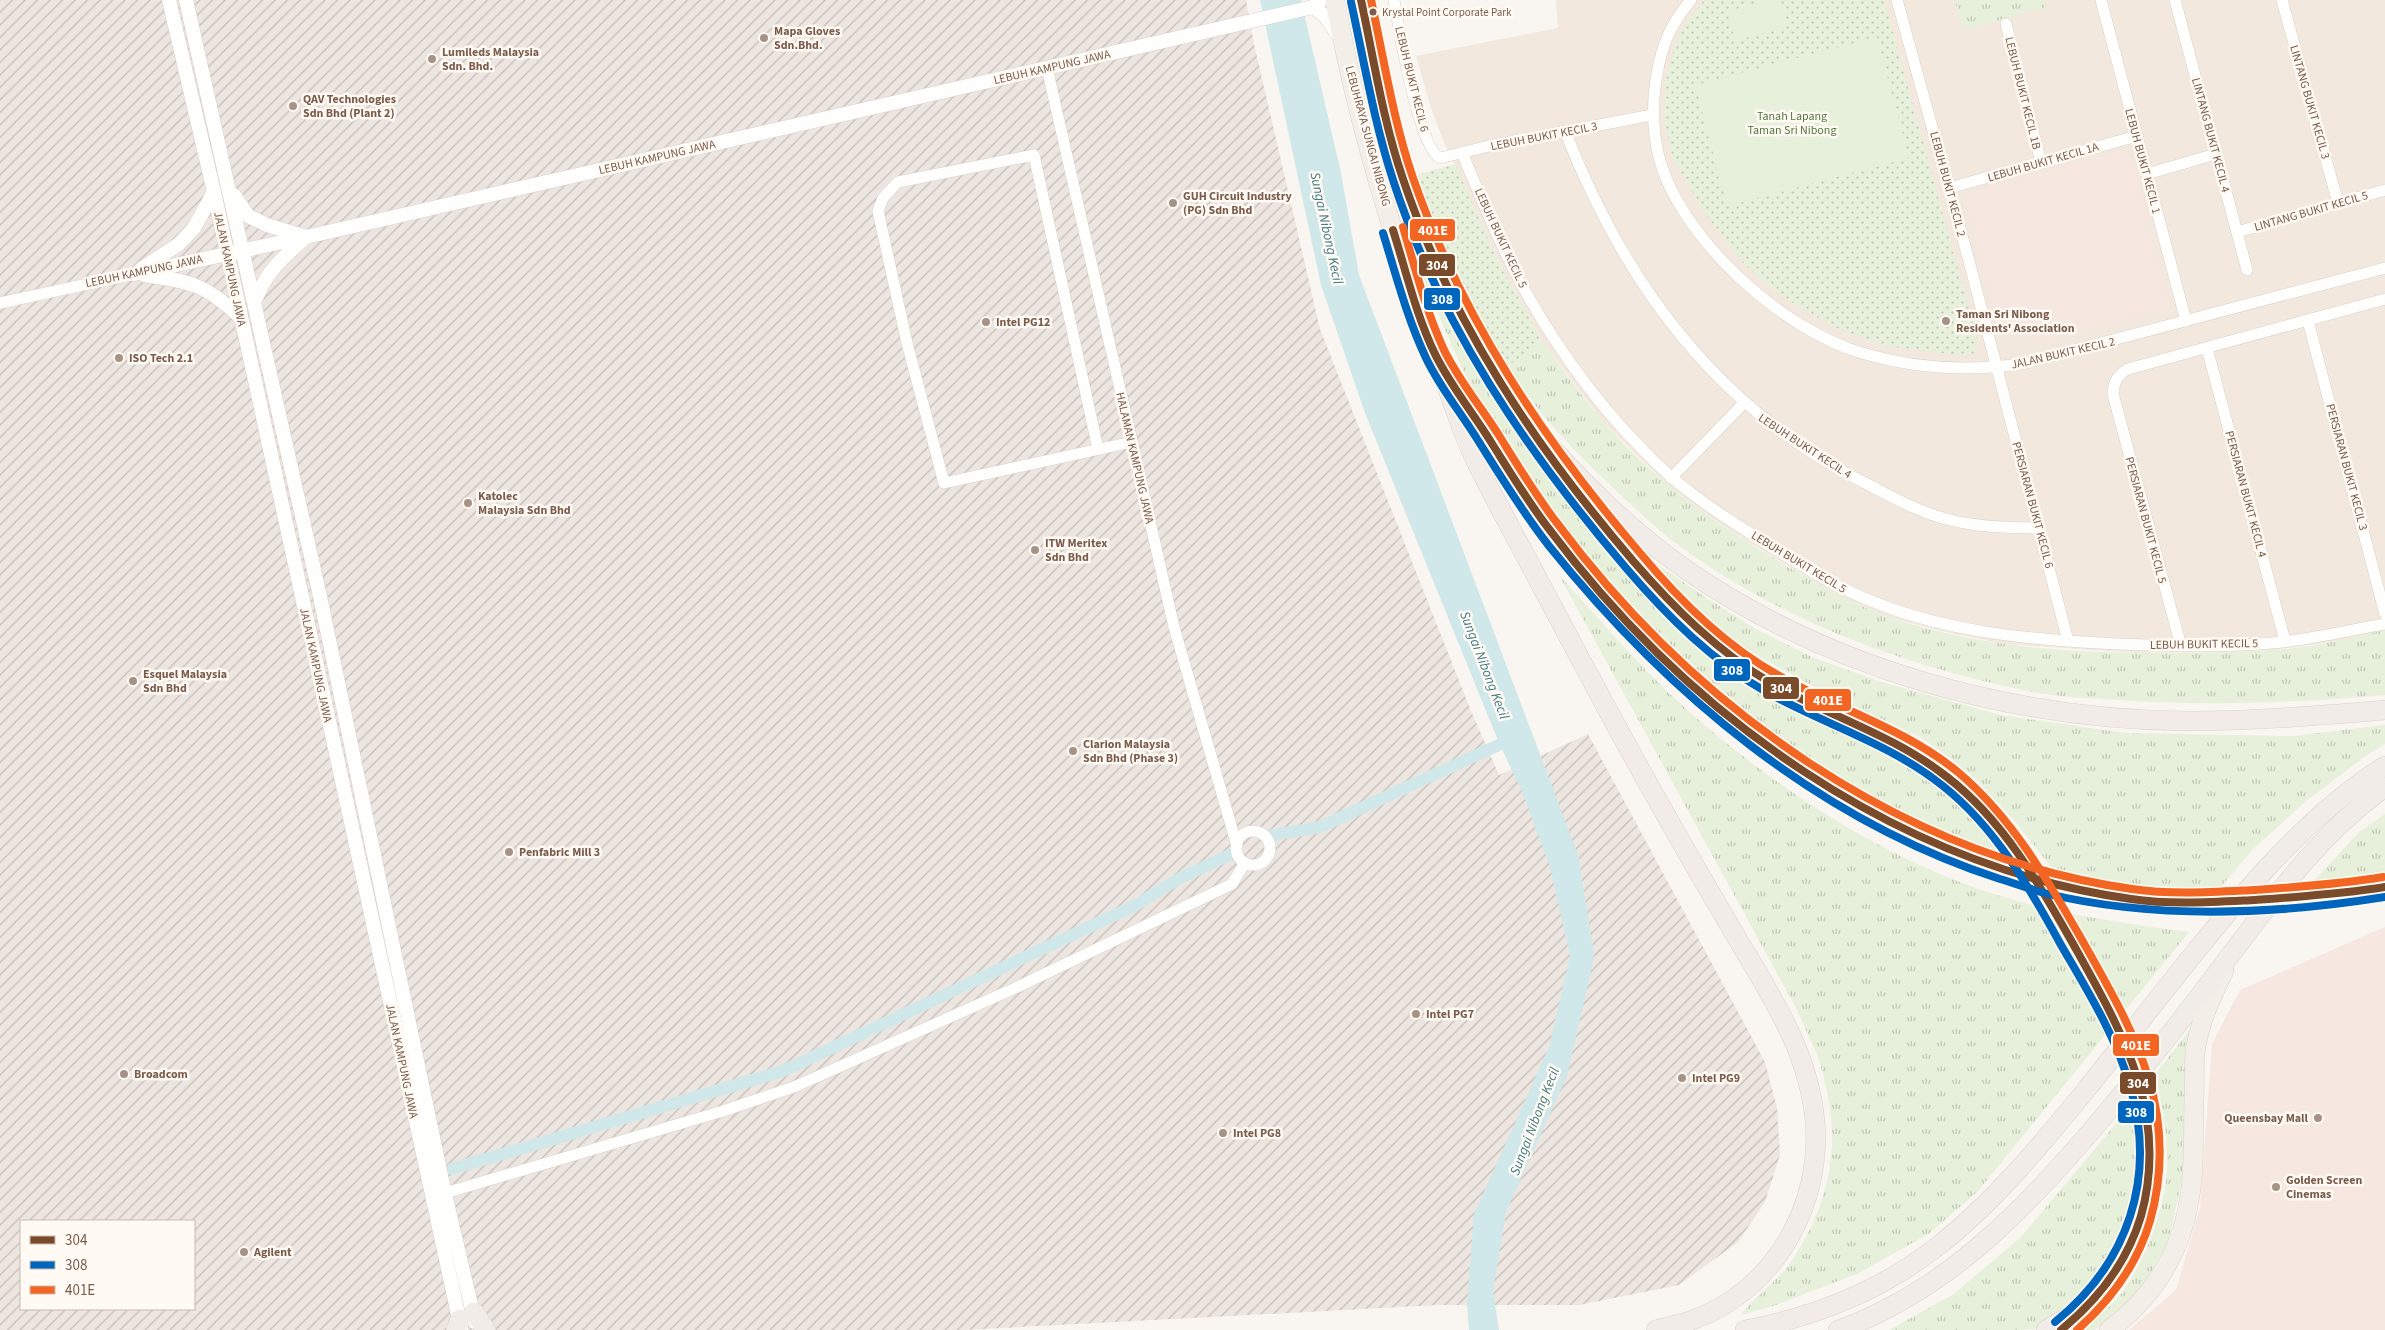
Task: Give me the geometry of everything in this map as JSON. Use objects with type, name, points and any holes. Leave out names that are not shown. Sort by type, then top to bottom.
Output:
[{"type":"highway","points":[[1436,355],[1520,488],[1555,537],[1593,585],[1651,647],[1698,691],[1777,754],[1897,828],[1956,854],[2057,885],[2132,899],[2164,901],[2253,900],[2385,887]]},
{"type":"highway","points":[[1436,355],[1473,455],[1656,799],[1768,988],[1793,1035],[1800,1053],[1811,1095],[1816,1145],[1814,1169],[1804,1207],[1795,1229],[1778,1256],[1753,1284],[1730,1300],[1696,1319],[1656,1330]]},
{"type":"highway","points":[[1517,410],[1597,496],[1683,568],[1747,608],[1781,626],[1861,662],[1908,677],[1992,699],[2108,716],[2187,721],[2330,715],[2385,710]]},
{"type":"highway","points":[[1517,410],[1550,459],[1617,542],[1669,602],[1710,641],[1727,655],[1773,684],[1897,744],[1935,767],[1971,797],[1998,826],[2033,874],[2104,1000],[2132,1056],[2145,1095],[2151,1125],[2152,1149],[2150,1185],[2144,1211],[2133,1242],[2118,1269],[2107,1285],[2082,1308],[2046,1330]]},
{"type":"highway","points":[[1745,1330],[1805,1315],[1854,1296],[1923,1257],[1958,1229],[1999,1190],[2039,1146],[2265,870],[2294,839],[2336,801],[2385,766]]},
{"type":"highway","points":[[1838,1330],[1896,1303],[1934,1280],[1974,1251],[2014,1215],[2063,1164],[2121,1096],[2291,876],[2345,819],[2385,788]]},
{"type":"highway","points":[[465,1324],[486,1330]]},
{"type":"main road","name":"LEBUHRAYA SUNGAI NIBONG","points":[[1335,0],[1373,162],[1412,291],[1436,355]]},
{"type":"main road","name":"LEBUHRAYA SUNGAI NIBONG","points":[[1362,0],[1381,96],[1401,174],[1415,214],[1466,326],[1517,410]]},
{"type":"main road","points":[[2109,1330],[2147,1295],[2174,1251],[2183,1228],[2190,1201],[2196,1046],[2207,1006],[2235,950]]},
{"type":"main road","points":[[2061,1330],[2085,1310],[2107,1285]]},
{"type":"street","name":"JALAN KAMPUNG JAWA","points":[[169,0],[214,192],[465,1324]]},
{"type":"street","name":"JALAN KAMPUNG JAWA","points":[[186,0],[255,300],[321,601],[445,1193],[465,1324]]},
{"type":"street","name":"LEBUH BUKIT KECIL 6","points":[[1394,0],[1413,94],[1425,134],[1437,156]]},
{"type":"street","name":"JALAN BUKIT KECIL 2","points":[[1691,0],[1674,22],[1664,41],[1654,90],[1652,115],[1659,155],[1672,190],[1692,223],[1750,289],[1807,328],[1861,353],[1938,368],[1996,368],[2047,359],[2385,268]]},
{"type":"street","name":"LEBUH BUKIT KECIL 2","points":[[1897,0],[1996,368]]},
{"type":"street","name":"LEBUH BUKIT KECIL 1","points":[[2101,0],[2186,321]]},
{"type":"street","name":"LINTANG BUKIT KECIL 4","points":[[2175,0],[2247,270]]},
{"type":"street","name":"LINTANG BUKIT KECIL 3","points":[[2282,0],[2338,203]]},
{"type":"street","name":"LEBUH KAMPUNG JAWA","points":[[0,302],[306,237],[1259,20],[1313,5],[1333,25],[1344,44]]},
{"type":"street","name":"LEBUH BUKIT KECIL 1B","points":[[2006,24],[2041,162]]},
{"type":"street","name":"HALAMAN KAMPUNG JAWA","points":[[1047,68],[1174,627],[1236,846]]},
{"type":"street","name":"LEBUH BUKIT KECIL 3","points":[[1437,156],[1447,158],[1462,153],[1565,131],[1652,115]]},
{"type":"street","name":"LEBUH BUKIT KECIL 4","points":[[1565,131],[1600,210],[1639,278],[1697,356],[1744,403],[1770,425],[1831,465],[1916,508],[1946,519],[1972,524],[2039,528]]},
{"type":"street","name":"LEBUH BUKIT KECIL 1A","points":[[1949,188],[2137,136]]},
{"type":"street","name":"LEBUH BUKIT KECIL 5","points":[[1462,153],[1512,267],[1544,323],[1594,394],[1641,449],[1671,478],[1714,510],[1799,564],[1849,592],[1880,605],[1951,625],[1985,632],[2068,641],[2180,646],[2285,642],[2385,624]]},
{"type":"street","points":[[2147,174],[2216,154]]},
{"type":"street","points":[[1098,449],[1034,155],[898,182],[883,198],[878,210],[907,343],[944,483],[1132,442]]},
{"type":"street","points":[[229,186],[248,216],[267,225],[306,237]]},
{"type":"street","name":"LINTANG BUKIT KECIL 5","points":[[2237,232],[2385,190]]},
{"type":"street","points":[[134,274],[178,244],[194,228],[214,192]]},
{"type":"street","points":[[255,300],[269,273],[278,262],[306,237]]},
{"type":"street","points":[[134,274],[184,280],[205,288],[241,318]]},
{"type":"street","points":[[2206,348],[2385,299]]},
{"type":"street","name":"PERSIARAN BUKIT KECIL 3","points":[[2308,321],[2385,614]]},
{"type":"street","name":"PERSIARAN BUKIT KECIL 5","points":[[2180,646],[2113,394],[2114,383],[2119,374],[2128,369],[2206,348]]},
{"type":"street","name":"PERSIARAN BUKIT KECIL 4","points":[[2206,348],[2285,642]]},
{"type":"street","name":"PERSIARAN BUKIT KECIL 6","points":[[1996,368],[2068,641]]},
{"type":"street","points":[[1671,478],[1744,403]]},
{"type":"street","points":[[1249,832],[1263,834],[1268,842],[1270,851],[1265,860],[1256,865],[1245,863],[1240,859],[1236,846],[1240,838],[1249,832]]},
{"type":"street","points":[[445,1193],[723,1111],[794,1087],[1013,989],[1221,890],[1232,884],[1245,863]]},
{"type":"shaded area","points":[[0,0],[1246,0],[1254,44],[1320,329],[1471,711],[1499,775],[1588,734],[1765,1062],[1777,1108],[1780,1155],[1765,1202],[1738,1242],[1679,1285],[1579,1305],[1438,1305],[965,1330],[0,1330]]},
{"type":"shaded area","points":[[1556,0],[2385,0],[2385,630],[2345,640],[2274,650],[2137,653],[2005,644],[1941,631],[1888,617],[1839,596],[1750,543],[1706,514],[1669,486],[1604,423],[1542,341],[1495,255],[1445,145],[1431,108],[1416,56],[1558,28]]},
{"type":"shaded area","points":[[2119,151],[2132,158],[2168,300],[2159,311],[2028,343],[2020,311],[1995,317],[1966,202],[1971,192]]},
{"type":"shaded area","points":[[2385,927],[2385,1330],[2129,1330],[2176,1290],[2200,1207],[2212,1044],[2240,990]]},
{"type":"green space","name":"Tanah Lapang Taman Sri Nibong","points":[[1704,0],[1884,0],[1978,342],[1974,353],[1967,356],[1886,346],[1839,329],[1774,291],[1744,264],[1706,215],[1672,156],[1664,118],[1666,79],[1675,45],[1687,22]]},
{"type":"green space","points":[[1767,0],[1780,0],[1788,26],[1735,41],[1727,12]]},
{"type":"green space","points":[[1955,0],[2044,0],[2046,7],[1963,30]]},
{"type":"green space","points":[[1877,37],[1909,158],[1727,206],[1695,85]]},
{"type":"green space","points":[[1455,164],[1495,255],[1542,341],[1507,367],[1464,292],[1416,175]]},
{"type":"green space","points":[[1409,241],[1472,364],[1504,415],[1530,452],[1588,523],[1675,624],[1706,652],[1746,681],[1822,722],[1848,732],[1908,763],[1963,808],[1984,829],[2013,869],[1921,832],[1884,812],[1814,769],[1748,719],[1686,665],[1624,603],[1593,569],[1549,515],[1515,467],[1480,405],[1435,307]]},
{"type":"green space","points":[[1542,341],[1579,392],[1603,421],[1646,466],[1670,486],[1746,541],[1799,573],[1866,608],[1922,627],[1991,642],[2026,647],[2097,652],[2167,653],[2286,649],[2329,643],[2385,630],[2385,695],[2285,702],[2217,703],[2150,702],[2061,696],[1982,681],[1937,669],[1848,638],[1762,598],[1682,548],[1633,506],[1591,466],[1541,412],[1507,367]]},
{"type":"green space","points":[[1651,560],[1754,628],[1812,657],[1878,681],[2000,715],[2125,733],[2294,736],[2385,725],[2385,744],[2367,755],[2305,802],[2252,850],[2216,893],[2138,893],[2055,872],[2014,820],[1973,777],[1950,758],[1920,737],[1822,691],[1749,651],[1716,626]]},
{"type":"green space","points":[[1559,575],[1651,675],[1719,737],[1795,794],[1877,844],[1963,883],[2007,898],[2074,914],[2189,932],[1978,1191],[1930,1233],[1859,1273],[1776,1305],[1741,1315],[1793,1259],[1807,1236],[1825,1190],[1832,1142],[1831,1118],[1821,1067],[1796,1008]]},
{"type":"green space","points":[[2385,814],[2385,878],[2302,894],[2358,833]]},
{"type":"green space","points":[[2191,1028],[2184,1171],[2168,1242],[2137,1296],[2095,1330],[2081,1330],[2109,1307],[2123,1291],[2133,1276],[2150,1241],[2162,1203],[2167,1170],[2164,1122],[2155,1075]]},
{"type":"green space","points":[[2135,1101],[2140,1160],[2138,1188],[2132,1216],[2122,1242],[2108,1266],[2089,1288],[2050,1320],[2034,1329],[1889,1330],[1954,1294],[2021,1237]]},
{"type":"water","name":"Sungai Nibong Kecil","points":[[1260,0],[1301,0],[1341,173],[1359,275],[1578,855],[1594,953],[1593,963],[1567,1076],[1506,1212],[1493,1291],[1499,1330],[1469,1330],[1467,1304],[1474,1214],[1549,1047],[1570,956],[1550,867],[1523,794],[1499,743],[1365,413],[1321,285]]},
{"type":"waterway","points":[[1267,836],[1320,827],[1514,738]]},
{"type":"waterway","points":[[452,1169],[783,1071],[1136,905],[1180,878],[1236,852]]},
{"type":"transit line","name":"304","points":[[1361,0],[1390,135],[1403,179],[1423,232],[1471,333],[1530,428],[1563,474],[1649,579],[1715,643],[1771,683],[1905,749],[1927,762],[1967,794],[1985,812],[2018,853],[2046,897],[2108,1007],[2136,1073],[2145,1107],[2149,1142],[2148,1178],[2141,1216],[2120,1265],[2088,1306],[2061,1330]]},
{"type":"transit line","name":"401E","points":[[1371,0],[1400,134],[1413,178],[1433,230],[1481,329],[1509,376],[1571,467],[1605,511],[1670,588],[1720,635],[1776,674],[1916,743],[1959,773],[1978,791],[2012,830],[2042,872],[2119,1007],[2135,1040],[2156,1108],[2160,1144],[2158,1181],[2145,1237],[2130,1267],[2112,1294],[2077,1330]]},
{"type":"transit line","name":"308","points":[[1351,2],[1380,136],[1412,234],[1461,336],[1490,385],[1554,479],[1589,524],[1642,586],[1692,637],[1728,667],[1768,693],[1902,758],[1923,771],[1962,803],[1995,839],[2024,880],[2091,996],[2117,1049],[2130,1086],[2138,1120],[2140,1153],[2137,1186],[2130,1216],[2118,1246],[2101,1273],[2080,1299],[2055,1322]]},
{"type":"transit line","name":"401E","points":[[1403,227],[1426,305],[1444,350],[1534,492],[1557,523],[1612,590],[1672,654],[1738,711],[1809,763],[1884,807],[1964,844],[2046,871],[2132,889],[2147,891],[2224,892],[2351,882],[2383,877]]},
{"type":"transit line","name":"304","points":[[1393,230],[1422,324],[1435,354],[1526,498],[1549,529],[1605,597],[1666,661],[1733,720],[1804,772],[1880,817],[1961,854],[2044,881],[2131,899],[2146,901],[2224,902],[2353,892],[2385,887]]},
{"type":"transit line","name":"308","points":[[1383,233],[1407,312],[1432,369],[1512,495],[1549,546],[1595,600],[1644,652],[1750,746],[1808,786],[1869,823],[1933,854],[2033,890],[2086,902],[2128,908],[2214,912],[2300,908],[2385,897]]},
{"type":"place","name":"Krystal Point Corporate Park","points":[[1373,12]]},
{"type":"place","name":"Mapa Gloves Sdn.Bhd.","points":[[764,38]]},
{"type":"place","name":"Lumileds Malaysia Sdn. Bhd.","points":[[432,59]]},
{"type":"place","name":"QAV Technologies Sdn Bhd (Plant 2)","points":[[293,106]]},
{"type":"place","name":"GUH Circuit Industry (PG) Sdn Bhd","points":[[1173,203]]},
{"type":"place","name":"Taman Sri Nibong Residents' Association","points":[[1946,321]]},
{"type":"place","name":"Intel PG12","points":[[986,322]]},
{"type":"place","name":"ISO Tech 2.1","points":[[119,358]]},
{"type":"place","name":"Katolec Malaysia Sdn Bhd","points":[[468,503]]},
{"type":"place","name":"ITW Meritex Sdn Bhd","points":[[1035,550]]},
{"type":"place","name":"Esquel Malaysia Sdn Bhd","points":[[133,681]]},
{"type":"place","name":"Clarion Malaysia Sdn Bhd (Phase 3)","points":[[1073,751]]},
{"type":"place","name":"Penfabric Mill 3","points":[[509,852]]},
{"type":"place","name":"Intel PG7","points":[[1416,1014]]},
{"type":"place","name":"Broadcom","points":[[124,1074]]},
{"type":"place","name":"Intel PG9","points":[[1682,1078]]},
{"type":"place","name":"Queensbay Mall","points":[[2318,1118]]},
{"type":"place","name":"Intel PG8","points":[[1223,1133]]},
{"type":"place","name":"Golden Screen Cinemas","points":[[2276,1187]]},
{"type":"place","name":"Agilent","points":[[244,1252]]}]
